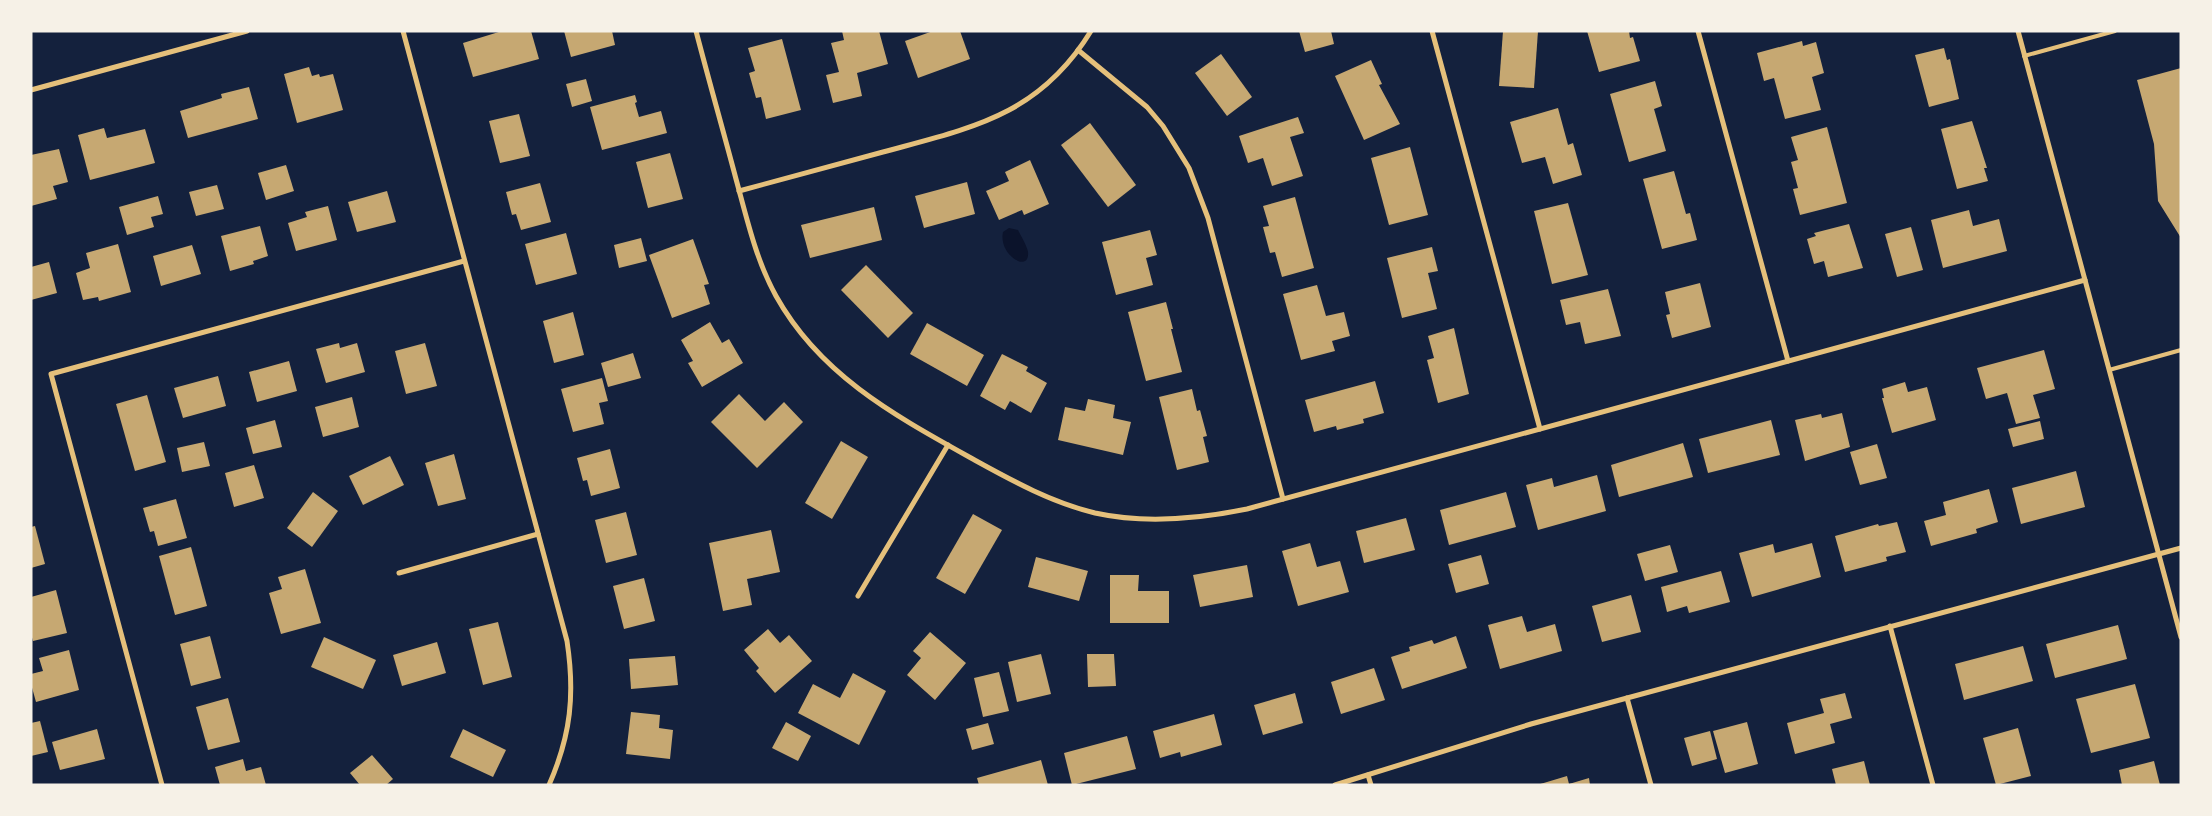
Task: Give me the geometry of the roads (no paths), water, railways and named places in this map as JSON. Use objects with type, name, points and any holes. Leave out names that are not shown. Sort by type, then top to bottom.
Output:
[{"type":"street","points":[[31,90],[247,31]]},
{"type":"street","points":[[403,31],[565,632],[571,669],[572,696],[564,746],[549,785]]},
{"type":"street","points":[[696,31],[750,231],[765,274],[776,296],[806,340],[826,362],[870,399],[948,445],[1042,496],[1078,508],[1112,516],[1137,518],[1198,517],[1240,510],[2085,280]]},
{"type":"street","points":[[739,191],[959,132],[996,118],[1034,95],[1078,50],[1091,31]]},
{"type":"street","points":[[1432,31],[1540,429]]},
{"type":"street","points":[[1698,31],[1788,361]]},
{"type":"street","points":[[2018,31],[2181,637]]},
{"type":"street","points":[[1078,50],[1147,106],[1163,126],[1189,168],[1208,218],[1283,499]]},
{"type":"street","points":[[162,785],[51,374],[464,261]]},
{"type":"street","points":[[858,596],[948,445]]},
{"type":"street","points":[[399,572],[538,534]]},
{"type":"street","points":[[1335,785],[1493,735],[2181,548]]},
{"type":"street","points":[[1890,626],[1933,785]]},
{"type":"street","points":[[1627,698],[1650,785]]},
{"type":"street","points":[[1368,774],[1370,785]]},
{"type":"lane","points":[[2024,56],[2115,31]]},
{"type":"lane","points":[[2109,370],[2181,350]]},
{"type":"water","points":[[1009,228],[1018,230],[1025,244],[1028,252],[1027,258],[1024,261],[1014,259],[1005,248],[1003,232]]}]
